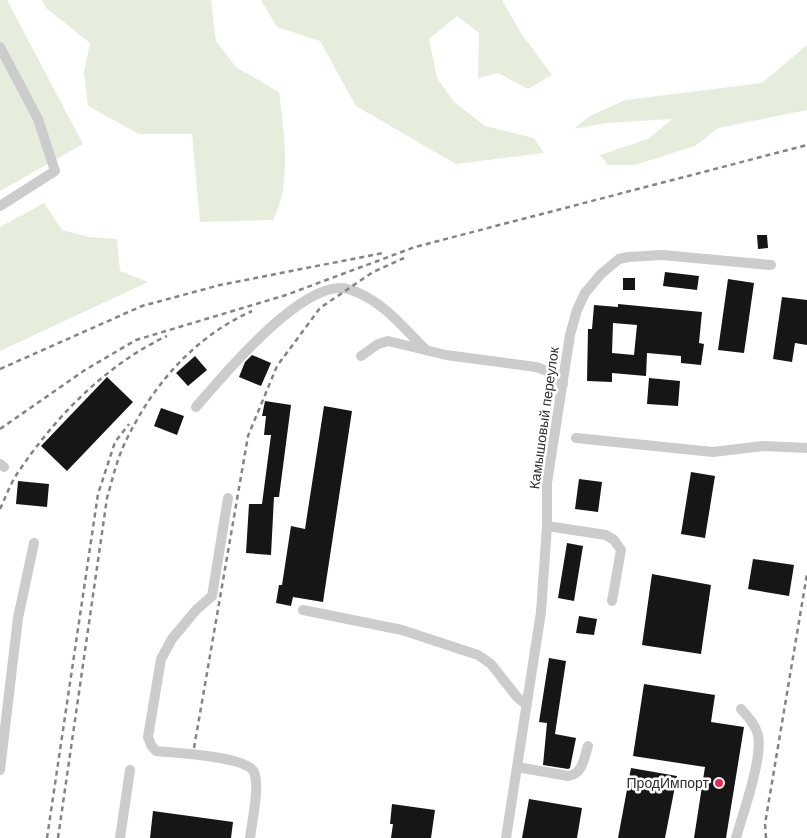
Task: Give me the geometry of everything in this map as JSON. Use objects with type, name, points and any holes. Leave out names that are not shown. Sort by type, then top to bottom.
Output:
[{"type":"street","points":[[0,47],[38,119],[55,171],[0,206]]},
{"type":"street","name":"Камышовый переулок","points":[[506,838],[541,612],[547,526],[547,483],[570,335],[577,310],[586,293],[601,274],[619,260],[662,255],[770,265]]},
{"type":"street","points":[[196,407],[247,348],[304,300],[324,292],[346,288],[374,301],[386,308],[424,349]]},
{"type":"street","points":[[361,356],[378,344],[388,342],[446,355],[536,368],[547,371],[563,384]]},
{"type":"street","points":[[576,438],[712,452],[762,446],[807,448]]},
{"type":"street","points":[[228,498],[212,596],[196,610],[172,639],[162,659],[148,737],[156,751],[245,763],[253,771],[256,785],[250,838]]},
{"type":"street","points":[[547,526],[606,535],[614,540],[621,550],[612,601]]},
{"type":"street","points":[[0,770],[18,618],[34,543]]},
{"type":"street","points":[[303,610],[402,630],[478,655],[491,664],[517,697],[527,705]]},
{"type":"street","points":[[736,838],[759,753],[758,736],[753,722],[741,709]]},
{"type":"street","points":[[517,767],[568,776],[574,775],[580,770],[588,746]]},
{"type":"street","points":[[120,838],[130,770]]},
{"type":"green space","points":[[0,0],[7,0],[83,144],[0,191]]},
{"type":"green space","points":[[42,0],[211,0],[216,41],[236,67],[279,92],[283,123],[285,174],[279,206],[273,220],[200,222],[192,134],[139,134],[88,106],[84,72],[90,43],[46,8]]},
{"type":"green space","points":[[261,0],[502,0],[521,33],[552,75],[528,89],[498,73],[478,78],[479,33],[457,16],[429,39],[437,78],[454,102],[485,126],[534,138],[544,153],[456,164],[356,106],[320,41],[277,27]]},
{"type":"green space","points":[[807,45],[807,110],[718,128],[695,146],[635,165],[608,165],[600,155],[648,139],[672,119],[607,123],[574,129],[588,117],[625,100],[762,83]]},
{"type":"green space","points":[[44,203],[62,230],[89,237],[117,239],[120,271],[148,282],[0,351],[0,227]]},
{"type":"building","points":[[757,235],[767,235],[768,248],[758,249]]},
{"type":"building","points":[[665,272],[699,276],[697,290],[663,286]]},
{"type":"building","points":[[623,278],[635,278],[635,290],[623,290]]},
{"type":"building","points":[[728,279],[754,283],[744,353],[718,350]]},
{"type":"building","points":[[782,297],[807,300],[807,345],[795,343],[792,362],[773,359]]},
{"type":"building","points":[[618,304],[702,312],[699,343],[704,344],[701,365],[681,363],[681,356],[647,353],[646,376],[612,373],[612,382],[587,381],[588,329],[592,329],[594,305],[618,307]],"holes":[[[613,323],[637,325],[634,355],[612,353]]]},
{"type":"building","points":[[252,355],[271,363],[261,386],[239,377],[245,362]]},
{"type":"building","points":[[195,356],[207,370],[188,386],[176,373]]},
{"type":"building","points":[[107,377],[133,402],[67,471],[41,446]]},
{"type":"building","points":[[649,378],[680,381],[678,406],[647,404]]},
{"type":"building","points":[[265,401],[291,405],[279,497],[274,497],[271,555],[246,553],[249,504],[262,504],[271,435],[264,435],[266,416],[262,416]]},
{"type":"building","points":[[324,406],[352,411],[323,602],[293,597],[291,606],[276,603],[279,585],[282,585],[291,526],[305,529]]},
{"type":"building","points":[[161,408],[184,416],[177,435],[154,426]]},
{"type":"building","points":[[691,472],[715,476],[705,538],[681,534]]},
{"type":"building","points":[[579,479],[602,482],[598,512],[575,509]]},
{"type":"building","points":[[18,481],[49,484],[47,507],[16,504]]},
{"type":"building","points":[[567,543],[583,546],[574,601],[558,598]]},
{"type":"building","points":[[753,559],[794,565],[789,596],[748,589]]},
{"type":"building","points":[[652,574],[711,585],[701,654],[642,645]]},
{"type":"building","points":[[579,616],[597,619],[594,635],[576,633]]},
{"type":"building","points":[[549,658],[566,661],[555,734],[576,738],[570,768],[568,769],[543,765],[547,723],[539,722]]},
{"type":"building","points":[[644,684],[715,695],[711,722],[744,727],[726,838],[694,838],[705,767],[633,756]]},
{"type":"building","name":"ПродИмпорт","points":[[631,768],[677,776],[665,838],[618,838]]},
{"type":"building","points":[[529,799],[582,808],[577,838],[522,838]]},
{"type":"building","points":[[392,804],[435,810],[431,838],[391,838],[393,824],[390,824]]},
{"type":"building","points":[[153,811],[233,822],[231,838],[150,838]]},
{"type":"railway","points":[[0,429],[85,370],[136,340],[286,295],[415,247],[807,145]]},
{"type":"railway","points":[[0,369],[142,306],[220,285],[383,253]]},
{"type":"railway","points":[[194,748],[248,436],[277,366],[320,308],[373,272],[404,258]]},
{"type":"railway","points":[[58,838],[107,498],[116,466],[134,425],[160,385],[175,367],[210,335],[252,311]]},
{"type":"railway","points":[[0,509],[19,471],[66,411],[84,393],[124,361],[167,336]]},
{"type":"railway","points":[[47,838],[98,494],[115,442],[129,424]]},
{"type":"railway","points":[[766,838],[765,824],[807,574]]},
{"type":"place","name":"ПродИмпорт","points":[[719,783]]}]
